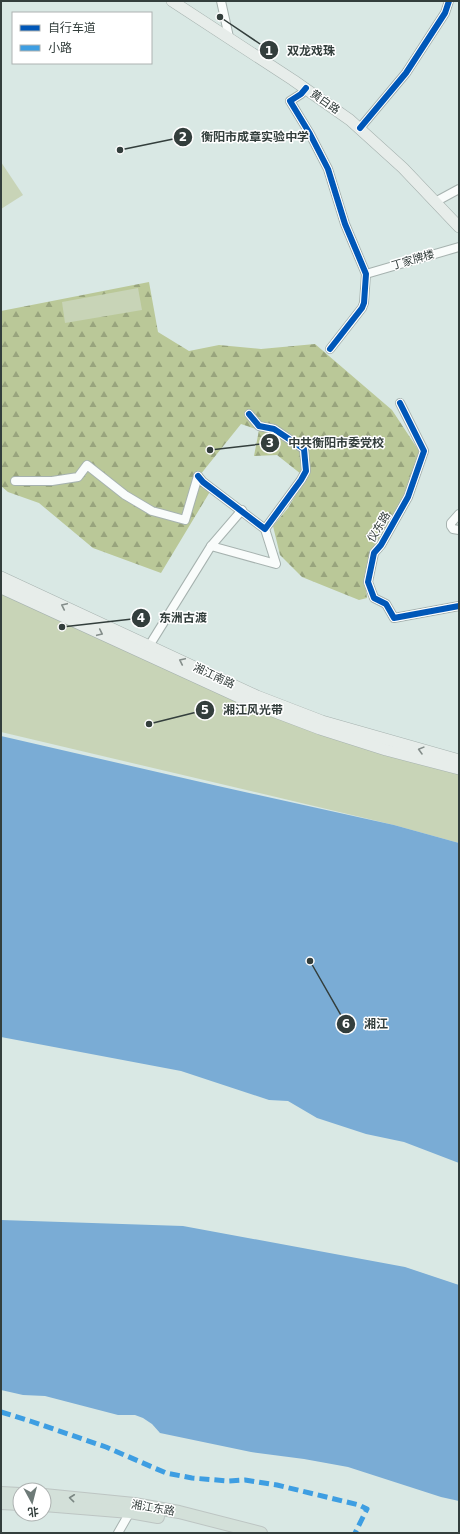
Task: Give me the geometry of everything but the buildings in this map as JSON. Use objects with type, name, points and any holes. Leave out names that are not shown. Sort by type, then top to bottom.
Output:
[{"type":"main road","name":"黄白路","points":[[172,1],[306,88],[350,120],[403,168],[459,227]]},
{"type":"main road","name":"湘江南路","points":[[1,577],[258,696],[322,721],[459,760]]},
{"type":"main road","name":"湘江南路","points":[[1,588],[254,704],[320,729],[386,750],[459,770]]},
{"type":"main road","points":[[1,1493],[12,1494]]},
{"type":"main road","name":"湘江东路","points":[[52,1496],[134,1504],[179,1512],[261,1533]]},
{"type":"main road","points":[[1,1503],[12,1504]]},
{"type":"main road","name":"湘江东路","points":[[52,1506],[130,1512],[229,1533]]},
{"type":"street","points":[[221,1],[229,37]]},
{"type":"street","points":[[360,128],[406,73],[445,12],[449,1]]},
{"type":"street","points":[[306,88],[301,94],[290,101],[310,134],[328,169],[345,224],[366,274],[364,303],[362,308],[330,349]]},
{"type":"street","points":[[435,202],[459,189]]},
{"type":"street","name":"丁家牌楼","points":[[366,274],[459,247]]},
{"type":"street","name":"仪东路","points":[[400,402],[424,451],[408,497],[381,545],[374,553],[368,582],[374,598],[386,604],[394,618],[459,606]]},
{"type":"street","points":[[250,414],[259,426],[274,429],[304,449],[306,471],[265,529]]},
{"type":"street","points":[[15,481],[52,481],[78,477],[87,465],[124,495],[152,511],[185,520],[198,476],[265,529],[276,564],[211,546]]},
{"type":"street","points":[[149,646],[211,546],[242,510]]},
{"type":"street","points":[[459,514],[451,523],[453,529],[459,530]]},
{"type":"street","points":[[118,1533],[130,1512]]},
{"type":"green space","points":[[1,162],[23,195],[1,209]]},
{"type":"green space","points":[[149,282],[158,332],[189,351],[219,345],[261,349],[315,344],[392,410],[421,454],[404,498],[372,550],[365,580],[367,598],[359,600],[302,577],[280,555],[273,526],[288,508],[306,478],[277,455],[254,456],[259,430],[241,424],[200,475],[214,485],[161,573],[93,548],[39,503],[8,492],[1,486],[1,311]]},
{"type":"green space","points":[[138,288],[142,310],[65,323],[62,302]]},
{"type":"green space","points":[[1,594],[224,696],[459,773],[459,843],[394,825],[1,732]]},
{"type":"water","points":[[1,736],[394,825],[459,843],[459,1163],[404,1142],[366,1134],[317,1118],[288,1101],[269,1100],[181,1071],[1,1037]]},
{"type":"water","points":[[1,1220],[183,1226],[405,1267],[459,1285],[459,1501],[441,1497],[348,1467],[251,1452],[160,1433],[152,1424],[135,1415],[118,1415],[45,1396],[23,1395],[1,1390]]},
{"type":"marked path","points":[[1,1412],[106,1447],[166,1473],[192,1478],[228,1481],[245,1480],[277,1485],[359,1505],[367,1509],[355,1533]]},
{"type":"cycle path","points":[[360,128],[406,73],[445,13],[449,1]]},
{"type":"cycle path","points":[[306,88],[301,94],[290,101],[310,134],[328,169],[345,224],[366,274],[364,303],[362,308],[330,349]]},
{"type":"cycle path","points":[[400,403],[424,451],[408,497],[381,545],[374,553],[368,582],[374,598],[386,604],[394,618],[459,606]]},
{"type":"cycle path","points":[[198,476],[203,482],[265,529],[306,471],[304,449],[274,429],[259,426],[249,414]]},
{"type":"place","name":"双龙戏珠","points":[[220,17]]},
{"type":"place","name":"衡阳市成章实验中学","points":[[120,150]]},
{"type":"place","name":"中共衡阳市委党校","points":[[210,450]]},
{"type":"place","name":"东洲古渡","points":[[62,627]]},
{"type":"place","name":"湘江风光带","points":[[149,724]]},
{"type":"place","name":"湘江","points":[[310,961]]}]
